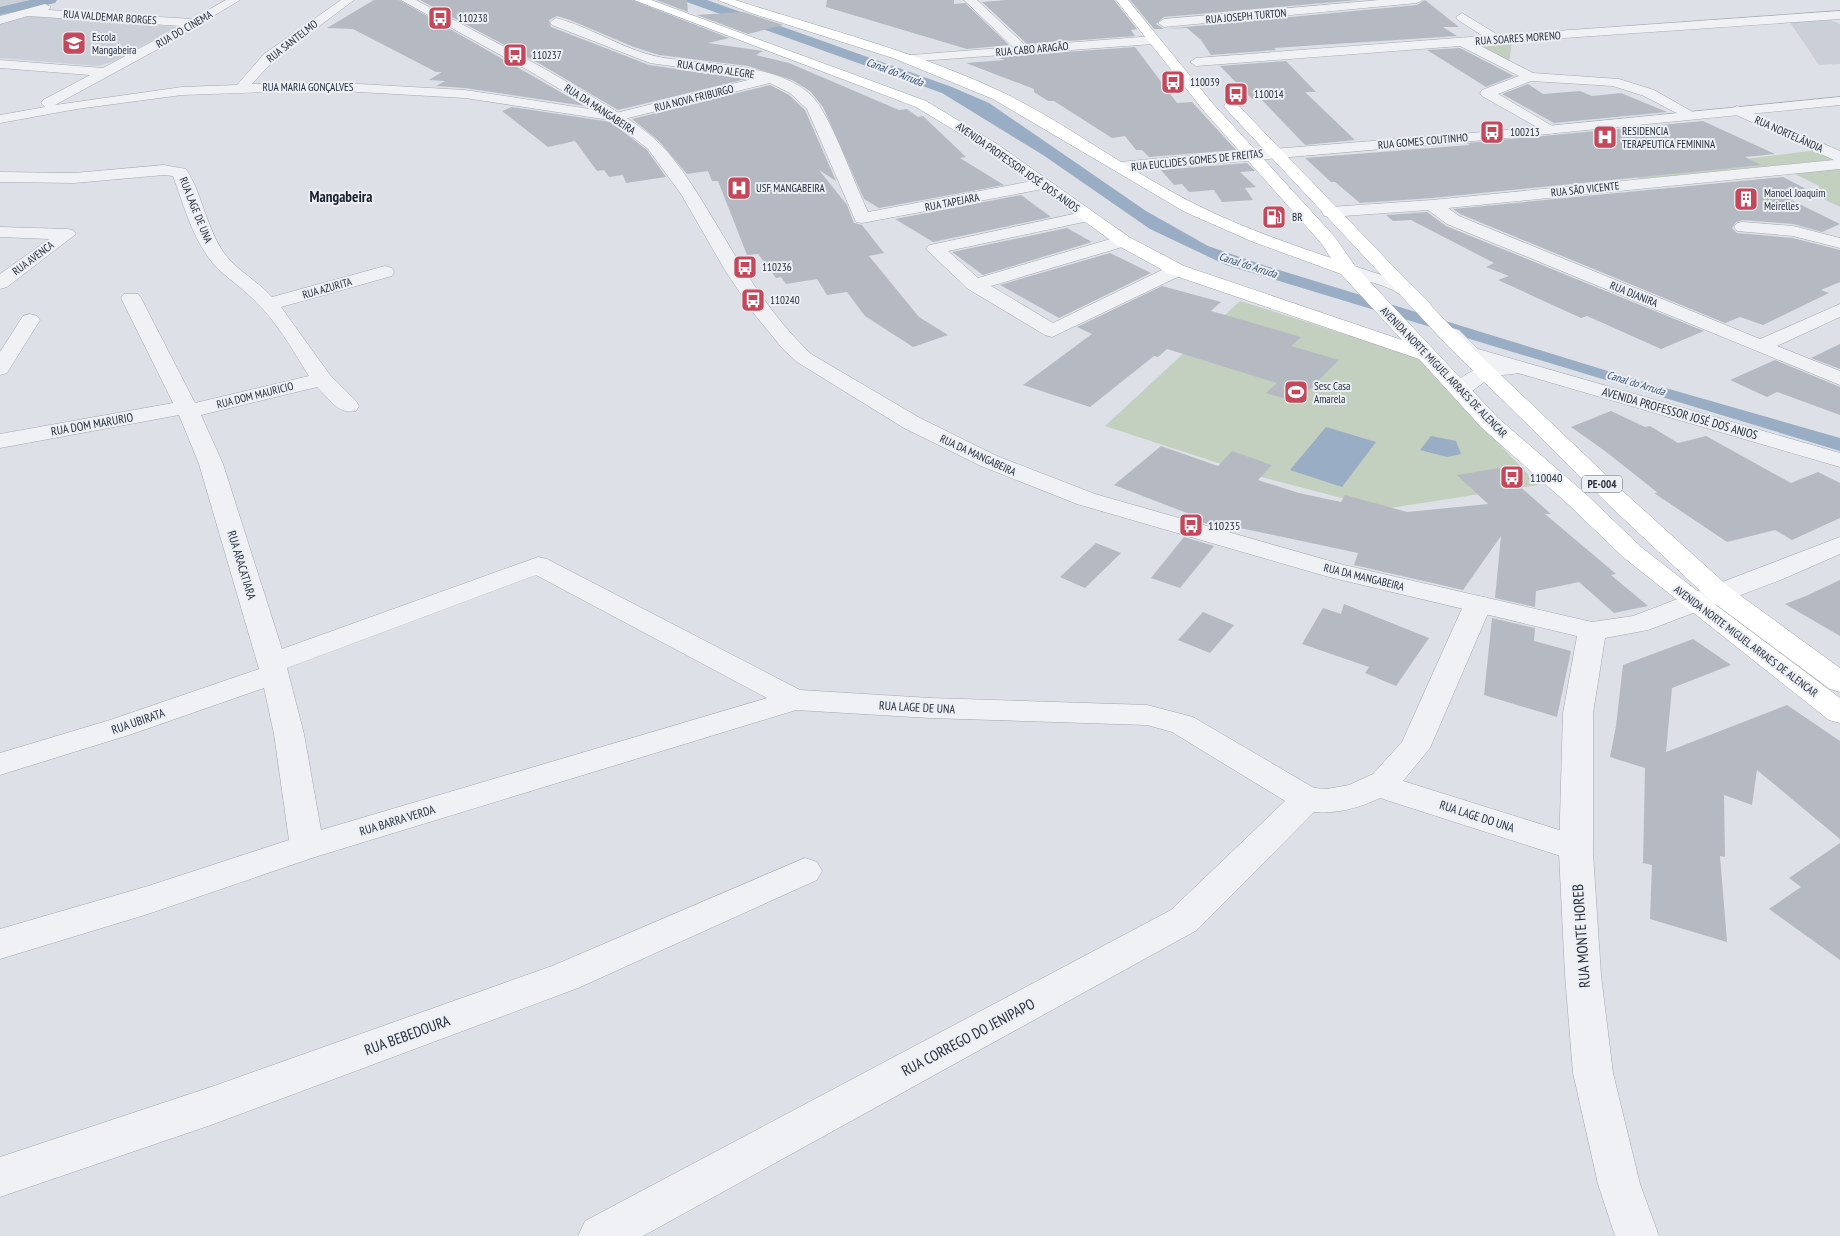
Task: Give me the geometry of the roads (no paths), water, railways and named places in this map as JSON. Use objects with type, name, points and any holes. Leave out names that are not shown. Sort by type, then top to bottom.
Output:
[{"type":"main road","name":"AVENIDA PROFESSOR JOSÉ DOS ANJOS","points":[[640,0],[921,104],[985,142],[1123,241],[1178,270],[1244,294],[1334,322],[1425,355]]},
{"type":"main road","name":"AVENIDA PROFESSOR JOSÉ DOS ANJOS","points":[[724,0],[910,59],[998,96],[1168,197],[1219,223],[1343,269],[1385,316],[1381,321],[1372,325],[1334,322]]},
{"type":"main road","name":"AVENIDA NORTE MIGUEL ARRAES DE ALENCAR","points":[[1122,0],[1248,154],[1328,240],[1343,269],[1363,287],[1490,423],[1578,500],[1632,552],[1840,682]]},
{"type":"main road","points":[[1160,19],[1174,37]]},
{"type":"main road","points":[[1185,49],[1208,76]]},
{"type":"main road","points":[[1225,99],[1405,289]]},
{"type":"main road","name":"AVENIDA PROFESSOR JOSÉ DOS ANJOS","points":[[1279,246],[1303,249],[1328,240]]},
{"type":"main road","name":"AVENIDA NORTE MIGUEL ARRAES DE ALENCAR","points":[[1463,347],[1486,372],[1618,500],[1707,599],[1840,713]]},
{"type":"street","name":"RUA DO CINEMA","points":[[28,113],[156,45],[234,0]]},
{"type":"street","name":"RUA SANTELMO","points":[[242,88],[269,57],[348,0]]},
{"type":"street","name":"RUA DA MANGABEIRA","points":[[407,0],[530,66],[616,117],[652,146],[689,193],[735,272],[789,344],[804,358],[912,423],[988,461],[1086,499],[1338,571],[1592,631],[1638,624],[1707,599],[1840,545]]},
{"type":"street","points":[[970,0],[1022,50]]},
{"type":"street","name":"RUA JOSEPH TURTON","points":[[1160,19],[1417,0]]},
{"type":"street","points":[[0,20],[62,2]]},
{"type":"street","name":"RUA VALDEMAR BORGES","points":[[28,12],[192,23]]},
{"type":"street","name":"RUA SOARES MORENO","points":[[1196,62],[1495,39],[1840,16]]},
{"type":"street","points":[[1462,17],[1495,39]]},
{"type":"street","name":"RUA CAMPO ALEGRE","points":[[556,22],[655,60],[732,70],[772,78],[801,94],[814,108],[862,218]]},
{"type":"street","name":"RUA CABO ARAGÃO","points":[[910,59],[1153,40]]},
{"type":"street","points":[[1463,42],[1530,77]]},
{"type":"street","points":[[0,64],[105,72]]},
{"type":"street","points":[[1549,130],[1487,93],[1530,77],[1576,78],[1614,82],[1633,87],[1691,114]]},
{"type":"street","name":"RUA NOVA FRIBURGO","points":[[616,117],[772,78]]},
{"type":"street","points":[[1508,86],[1542,87],[1562,84],[1576,78]]},
{"type":"street","name":"RUA MARIA GONÇALVES","points":[[0,119],[145,95],[242,88],[324,86],[435,91],[616,117]]},
{"type":"street","name":"RUA GOMES COUTINHO","points":[[1274,152],[1549,130],[1691,114],[1840,101]]},
{"type":"street","name":"RUA NORTELÂNDIA","points":[[1737,110],[1840,157]]},
{"type":"street","points":[[1,135],[28,113]]},
{"type":"street","name":"RUA EUCLIDES GOMES DE FREITAS","points":[[1120,167],[1274,152]]},
{"type":"street","name":"RUA SÃO VICENTE","points":[[1330,212],[1432,204],[1840,164]]},
{"type":"street","name":"RUA LAGE DE UNA","points":[[0,176],[74,178],[178,171],[182,174],[202,230],[215,254],[283,320],[322,379],[348,406]]},
{"type":"street","name":"RUA TAPEJARA","points":[[862,218],[1043,184]]},
{"type":"street","name":"RUA DJANIRA","points":[[1432,204],[1453,220],[1840,379]]},
{"type":"street","points":[[1087,216],[935,249],[975,285],[1052,331],[1178,270]]},
{"type":"street","points":[[1743,227],[1793,231],[1840,243]]},
{"type":"street","name":"RUA AVENCA","points":[[0,232],[67,234],[0,283]]},
{"type":"street","points":[[975,285],[1123,241]]},
{"type":"street","name":"AVENIDA PROFESSOR JOSÉ DOS ANJOS","points":[[1343,269],[1405,289],[1463,347],[1520,367],[1840,460]]},
{"type":"street","name":"RUA AZURITA","points":[[268,304],[385,272]]},
{"type":"street","name":"RUA ARACATIARA","points":[[131,298],[211,464],[273,668],[288,734],[307,847]]},
{"type":"street","points":[[1760,346],[1840,310]]},
{"type":"street","points":[[0,369],[30,320]]},
{"type":"street","name":"AVENIDA PROFESSOR JOSÉ DOS ANJOS","points":[[1460,390],[1486,372],[1520,367]]},
{"type":"street","name":"RUA DOM MAURICIO","points":[[186,409],[322,379]]},
{"type":"street","name":"RUA DOM MARURIO","points":[[0,441],[186,409]]},
{"type":"street","name":"RUA LAGE DE UNA","points":[[538,565],[795,700],[930,708],[1147,715],[1164,718],[1182,724],[1307,799]]},
{"type":"street","name":"RUA UBIRATA","points":[[0,764],[121,727],[538,565]]},
{"type":"street","points":[[1307,799],[1327,801],[1355,796],[1384,782],[1415,748],[1478,604]]},
{"type":"street","name":"RUA MONTE HOREB","points":[[1592,631],[1578,712],[1576,848],[1583,975],[1593,1073],[1619,1184],[1637,1236]]},
{"type":"street","name":"RUA BARRA VERDA","points":[[0,944],[148,900],[307,847],[795,700]]},
{"type":"street","name":"RUA LAGE DO UNA","points":[[1378,785],[1576,848]]},
{"type":"street","name":"RUA CORREGO DO JENIPAPO","points":[[600,1236],[1184,920],[1307,799]]},
{"type":"street","name":"RUA BEBEDOURA","points":[[0,1176],[211,1106],[565,977],[806,871]]},
{"type":"water","name":"Canal do Arruda","points":[[681,0],[707,0],[952,87],[989,103],[1146,211],[1208,246],[1266,266],[1634,379],[1840,438],[1840,451],[1226,265],[1150,229],[1043,155],[942,93]]},
{"type":"water","points":[[1326,427],[1376,442],[1342,487],[1290,470]]},
{"type":"water","points":[[1431,436],[1456,441],[1461,454],[1447,457],[1420,450]]},
{"type":"waterway","points":[[0,11],[50,0]]},
{"type":"place","name":"110238","points":[[440,18]]},
{"type":"place","name":"Escola Mangabeira","points":[[74,43]]},
{"type":"place","name":"110237","points":[[515,55]]},
{"type":"place","name":"110039","points":[[1173,82]]},
{"type":"place","name":"110014","points":[[1236,94]]},
{"type":"place","name":"100213","points":[[1492,132]]},
{"type":"place","name":"RESIDENCIA TERAPEUTICA FEMININA","points":[[1605,137]]},
{"type":"place","name":"USF MANGABEIRA","points":[[739,188]]},
{"type":"place","name":"Manoel Joaquim Meirelles","points":[[1746,199]]},
{"type":"place","name":"BR","points":[[1274,217]]},
{"type":"place","name":"110236","points":[[745,267]]},
{"type":"place","name":"110240","points":[[753,300]]},
{"type":"place","name":"Sesc Casa Amarela","points":[[1296,392]]},
{"type":"place","name":"110040","points":[[1512,477]]},
{"type":"place","name":"110235","points":[[1191,525]]},
{"type":"district","name":"Mangabeira","points":[[341,196]]}]
